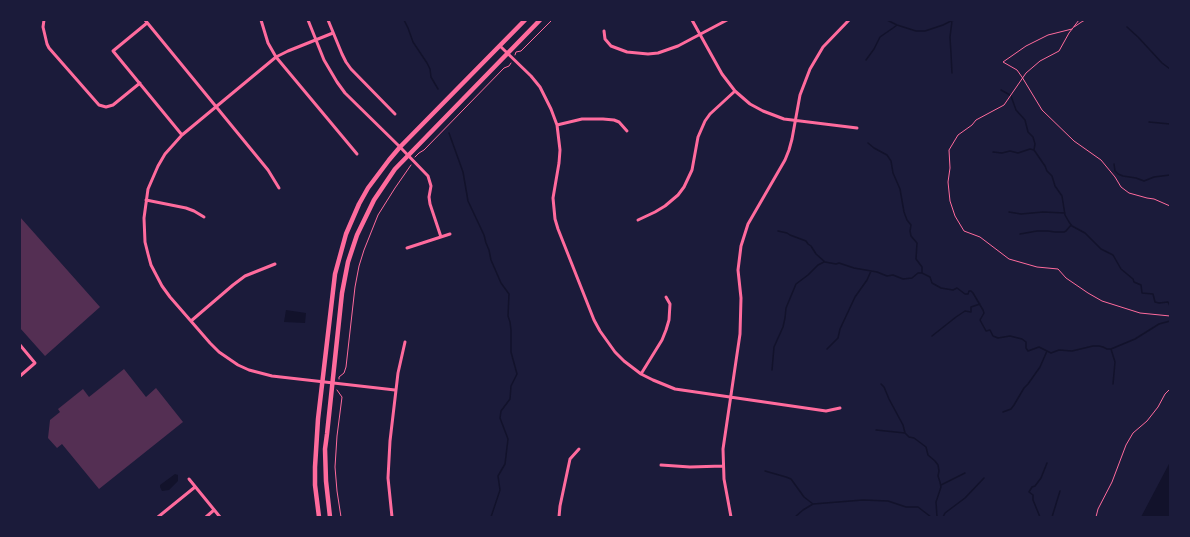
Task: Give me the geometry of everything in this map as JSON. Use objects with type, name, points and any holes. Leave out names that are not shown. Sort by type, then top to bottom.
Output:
[{"type":"main road","points":[[319,517],[315,485],[315,447],[322,382],[334,279],[342,247],[354,216],[368,188],[400,147],[525,20]]},
{"type":"main road","points":[[330,517],[326,495],[325,449],[332,384],[342,293],[352,248],[362,224],[380,190],[395,169],[540,20]]},
{"type":"street","points":[[44,20],[43,27],[49,48],[99,105],[106,107],[113,105],[140,83]]},
{"type":"street","points":[[261,20],[268,43],[276,57],[357,154]]},
{"type":"street","points":[[308,20],[330,72],[346,93],[425,172],[431,186],[429,197],[430,204],[441,237]]},
{"type":"street","points":[[328,20],[342,54],[351,69],[395,114]]},
{"type":"street","points":[[692,20],[722,74],[735,91],[750,104],[763,111],[796,121],[857,128]]},
{"type":"street","points":[[604,31],[605,39],[611,46],[627,52],[648,54],[668,50],[701,35],[727,20]]},
{"type":"street","points":[[731,517],[723,466],[723,449],[740,334],[741,298],[738,270],[740,246],[748,224],[785,160],[792,139],[800,95],[810,69],[823,47],[849,20]]},
{"type":"street","points":[[182,135],[113,51],[146,21],[268,170],[279,188]]},
{"type":"street","points":[[333,33],[276,57],[182,135],[165,154],[148,189],[146,200],[144,218],[148,254],[162,286],[219,352],[238,365],[249,370],[272,376],[395,390]]},
{"type":"street","points":[[500,46],[531,76],[540,87],[551,108],[557,125],[559,137],[559,163],[553,198],[554,214],[558,229],[594,320],[615,352],[641,374],[662,385],[675,389],[826,411],[840,408]]},
{"type":"street","points":[[638,220],[665,206],[681,191],[692,170],[698,137],[705,121],[710,114],[735,91]]},
{"type":"street","points":[[557,125],[582,119],[603,118],[619,122],[627,130]]},
{"type":"street","points":[[146,200],[186,208],[204,217]]},
{"type":"street","points":[[408,248],[450,234]]},
{"type":"street","points":[[191,321],[245,276],[275,264]]},
{"type":"street","points":[[641,374],[662,340],[666,330],[669,320],[670,304],[666,297]]},
{"type":"street","points":[[392,517],[388,460],[395,390],[405,342]]},
{"type":"street","points":[[20,345],[35,363],[20,376]]},
{"type":"street","points":[[559,517],[570,459],[579,449]]},
{"type":"street","points":[[661,465],[690,467],[723,466]]},
{"type":"street","points":[[189,479],[220,517]]},
{"type":"street","points":[[158,517],[195,487]]},
{"type":"street","points":[[206,517],[214,510]]},
{"type":"path","points":[[339,377],[344,374],[346,368],[355,287],[359,266],[378,216],[395,188],[407,172],[413,160],[419,153],[429,145],[504,68],[509,66],[516,52],[521,51],[552,20]]},
{"type":"path","points":[[1079,20],[1059,51],[1040,61],[1022,77],[1004,105],[976,120],[972,125],[958,135],[949,150],[950,168],[948,182],[950,201],[955,216],[964,231],[980,237],[1010,259],[1037,267],[1058,269],[1066,278],[1102,301],[1140,313],[1170,316]]},
{"type":"path","points":[[1086,20],[1072,29],[1048,35],[1026,46],[1003,62],[1017,70],[1042,110],[1074,141],[1100,160],[1122,187],[1129,193],[1154,199],[1170,206]]},
{"type":"path","points":[[1096,517],[1098,509],[1112,482],[1126,445],[1133,433],[1147,421],[1170,389]]},
{"type":"path","points":[[337,391],[342,397],[336,436],[335,467],[341,517]]},
{"type":"shaded area","points":[[286,310],[306,313],[305,323],[284,322]]},
{"type":"shaded area","points":[[1170,462],[1170,517],[1141,517]]},
{"type":"shaded area","points":[[175,474],[178,475],[178,481],[169,490],[162,491],[160,485]]},
{"type":"building","points":[[20,217],[100,307],[45,356],[20,328]]},
{"type":"building","points":[[124,369],[146,397],[156,388],[183,422],[99,489],[62,444],[57,448],[48,438],[50,420],[60,412],[58,409],[83,389],[89,397]]},
{"type":"waterway","points":[[404,20],[413,42],[430,69],[431,77],[438,89]]},
{"type":"waterway","points":[[887,20],[916,31],[925,31],[955,20]]},
{"type":"waterway","points":[[952,21],[950,37],[952,73]]},
{"type":"waterway","points":[[866,60],[880,37],[897,25]]},
{"type":"waterway","points":[[1127,27],[1162,63],[1170,69]]},
{"type":"waterway","points":[[1001,90],[1010,95]]},
{"type":"waterway","points":[[1011,96],[1016,110],[1025,120],[1028,132],[1033,137],[1035,144],[1034,150],[1047,171],[1052,176],[1055,186],[1062,196],[1065,215],[1072,226],[1085,233],[1101,249],[1113,255],[1121,269],[1133,279],[1134,282],[1141,285],[1142,293],[1153,294],[1155,302],[1168,302],[1170,306]]},
{"type":"waterway","points":[[1149,122],[1170,124]]},
{"type":"waterway","points":[[449,133],[463,172],[468,201],[484,235],[491,260],[501,283],[509,294],[508,316],[511,330],[511,352],[517,374],[511,386],[510,399],[501,411],[500,418],[508,439],[505,464],[498,476],[500,490],[491,517]]},
{"type":"waterway","points":[[868,143],[887,155],[891,161],[893,173],[900,189],[904,212],[911,225],[911,236],[917,243],[916,259],[922,267],[922,273]]},
{"type":"waterway","points":[[993,152],[1002,153],[1010,151],[1018,153],[1030,149],[1034,150]]},
{"type":"waterway","points":[[1114,164],[1115,171],[1118,174],[1144,181],[1154,177],[1170,175]]},
{"type":"waterway","points":[[1009,212],[1021,214],[1043,212],[1065,213]]},
{"type":"waterway","points":[[1020,234],[1037,231],[1064,232],[1071,225]]},
{"type":"waterway","points":[[778,231],[806,241],[816,254],[825,262],[836,264],[839,263],[854,268],[877,272],[887,276],[893,275],[903,279],[912,278],[918,273],[922,273],[930,277],[932,283],[941,288],[953,290],[957,288],[965,294],[968,294],[969,291],[971,291],[983,310],[984,313],[980,320],[986,331],[990,330],[993,336],[998,338],[1010,336],[1022,339],[1026,342],[1026,348],[1028,351],[1039,347],[1051,353],[1059,350],[1072,351],[1093,346],[1111,349],[1135,339],[1159,324],[1170,321]]},
{"type":"waterway","points":[[772,370],[774,347],[783,327],[786,308],[796,284],[818,265],[824,262]]},
{"type":"waterway","points":[[827,349],[838,338],[840,329],[855,297],[867,280],[871,271]]},
{"type":"waterway","points":[[932,336],[956,317],[965,311],[971,312],[971,307],[980,304]]},
{"type":"waterway","points":[[1111,349],[1115,362],[1113,384]]},
{"type":"waterway","points":[[1003,412],[1011,409],[1014,405],[1024,388],[1040,367],[1047,351]]},
{"type":"waterway","points":[[881,384],[884,387],[903,425],[905,433],[926,447],[928,455],[938,465],[938,476],[941,487],[936,502],[937,517]]},
{"type":"waterway","points":[[876,430],[905,433]]},
{"type":"waterway","points":[[1040,517],[1033,500],[1033,495],[1029,492],[1041,478],[1047,463]]},
{"type":"waterway","points":[[765,471],[791,479],[804,497],[813,504],[863,500],[888,501],[906,507],[918,507],[931,517]]},
{"type":"waterway","points":[[941,485],[965,473]]},
{"type":"waterway","points":[[943,517],[945,513],[965,498],[984,478]]},
{"type":"waterway","points":[[1052,517],[1060,491]]},
{"type":"waterway","points":[[795,517],[813,504]]}]
